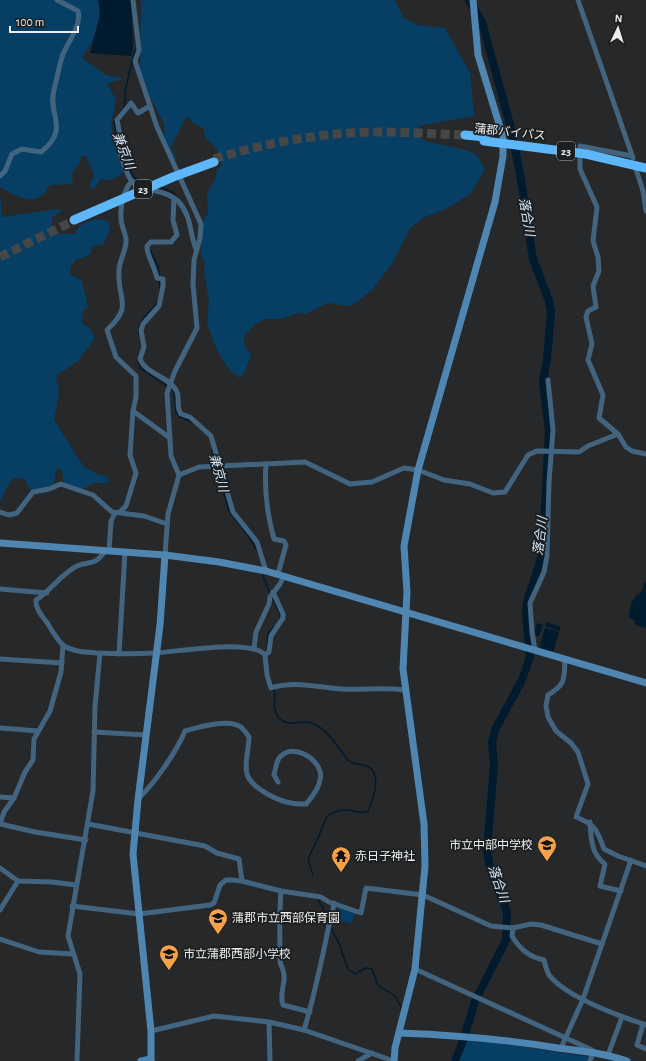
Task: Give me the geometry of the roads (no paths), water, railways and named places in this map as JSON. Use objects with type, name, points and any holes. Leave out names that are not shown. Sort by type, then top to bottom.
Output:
[{"type":"highway","name":"蒲郡バイパス","points":[[465,137],[587,152],[646,167]]},
{"type":"highway","name":"23","points":[[73,220],[172,174],[214,160]]},
{"type":"street","points":[[0,176],[5,171],[12,154],[22,149],[41,152],[48,146],[56,132],[58,122],[53,94],[64,54],[79,19],[78,11],[57,0]]},
{"type":"street","points":[[133,0],[139,50],[135,61],[157,127],[200,220],[200,238],[194,260],[193,284],[197,328],[175,371],[170,387],[171,456],[179,474],[167,524],[163,589],[134,834],[133,854],[150,1031],[151,1060],[141,1061]]},
{"type":"street","points":[[578,0],[644,191],[646,211]]},
{"type":"street","points":[[150,1031],[214,1016],[269,1022],[304,1030],[394,1061],[399,1033],[415,969],[426,866],[424,824],[403,669],[407,592],[404,546],[418,470],[495,202],[503,156],[503,137],[478,55],[473,1]]},
{"type":"street","points":[[150,106],[138,112],[131,103],[117,120],[118,138],[132,181],[146,188],[166,193],[176,200],[191,222],[192,239],[196,249]]},
{"type":"street","points":[[632,156],[580,146],[580,169],[597,207],[593,241],[598,257],[599,272],[593,286],[596,307],[588,311],[586,317],[592,344],[588,360],[603,395],[599,418],[618,434],[626,446],[632,451],[646,454]]},
{"type":"street","points":[[132,181],[126,187],[121,213],[126,238],[119,271],[122,295],[121,313],[119,318],[107,330],[116,357],[136,376],[136,397],[133,411],[130,455],[136,473],[126,506],[120,512],[116,513],[111,521],[107,551],[100,558],[88,564],[77,566],[61,578],[47,593],[36,600],[36,605],[63,645],[81,652],[119,654],[155,653],[202,648],[254,648],[266,654]]},
{"type":"street","points":[[176,200],[173,220],[176,235],[171,242],[151,242],[147,246],[147,252],[155,266],[163,286],[159,306],[143,324],[141,330],[144,347],[140,359],[147,368],[177,391],[178,411],[194,420],[211,436],[218,466],[233,512],[257,542],[264,570]]},
{"type":"street","points":[[535,651],[530,603],[544,572],[553,430],[548,380]]},
{"type":"street","points":[[133,411],[170,438]]},
{"type":"street","points":[[179,474],[199,467],[305,462],[350,484],[372,482],[404,468],[418,470],[444,480],[470,484],[493,493],[502,494],[505,492],[528,455],[537,451],[551,453],[579,452],[588,446],[618,434]]},
{"type":"street","points":[[254,648],[256,632],[269,604],[271,594],[280,584],[286,545],[284,541],[274,539],[270,525],[264,490],[266,464]]},
{"type":"street","points":[[0,512],[9,515],[17,513],[33,492],[49,489],[61,484],[94,495],[107,509],[116,513],[144,516],[167,524]]},
{"type":"street","points":[[0,543],[165,555],[264,570],[646,684]]},
{"type":"street","points":[[119,654],[125,552]]},
{"type":"street","points":[[0,589],[47,593]]},
{"type":"street","points":[[271,594],[283,614],[272,633],[266,654],[267,675],[274,687],[308,684],[340,689],[388,688],[405,690]]},
{"type":"street","points":[[63,645],[62,664],[50,711],[34,739],[33,760],[25,772],[14,798],[4,812],[0,824],[35,832],[86,840]]},
{"type":"street","points":[[77,1061],[80,974],[68,936],[72,906],[86,840],[93,791],[95,754],[94,732],[100,653]]},
{"type":"street","points":[[0,659],[62,664]]},
{"type":"street","points":[[565,659],[562,684],[559,689],[548,695],[546,706],[548,716],[556,731],[571,742],[578,752],[588,784],[576,817],[590,822],[596,829],[604,849],[618,856],[646,866]]},
{"type":"street","points":[[138,800],[146,792],[180,745],[185,731],[202,726],[228,724],[242,728],[249,737],[246,762],[248,776],[252,782],[271,797],[291,804],[306,804],[317,792],[320,772],[314,762],[305,754],[292,751],[282,754],[278,760],[274,775],[278,782]]},
{"type":"street","points":[[0,728],[38,731]]},
{"type":"street","points":[[94,732],[146,735]]},
{"type":"street","points":[[0,797],[14,798]]},
{"type":"street","points":[[590,822],[591,837],[595,854],[604,864],[600,886],[621,891]]},
{"type":"street","points":[[88,824],[134,834],[205,846],[217,854],[239,859],[242,881]]},
{"type":"street","points":[[561,1048],[583,999],[631,860]]},
{"type":"street","points":[[0,868],[18,881],[52,882],[76,886]]},
{"type":"street","points":[[72,906],[139,914],[210,904],[214,903],[218,887],[226,880],[242,881],[281,891],[320,897],[361,913],[366,888],[423,895],[491,926],[513,928],[531,924],[541,925],[602,944]]},
{"type":"street","points":[[0,910],[18,881]]},
{"type":"street","points":[[281,891],[279,916],[281,949],[280,961],[285,974],[280,997],[283,1005],[310,1012]]},
{"type":"street","points":[[304,1030],[310,1012],[334,903]]},
{"type":"street","points":[[513,928],[512,936],[517,944],[532,957],[544,960],[549,975],[567,991],[622,1017],[645,1025],[637,1045],[646,1049]]},
{"type":"street","points":[[0,939],[39,952],[73,954]]},
{"type":"street","points":[[415,969],[596,1053]]},
{"type":"street","points":[[608,1055],[622,1017]]},
{"type":"street","points":[[269,1022],[270,1061]]},
{"type":"street","points":[[399,1033],[470,1036],[596,1053],[627,1061]]},
{"type":"street","points":[[358,1061],[372,1053]]},
{"type":"street","points":[[590,1061],[596,1053]]},
{"type":"waterway","name":"落合川","points":[[455,1061],[463,1041],[475,1001],[506,940],[507,912],[490,868],[487,850],[494,765],[492,741],[496,728],[521,682],[530,657],[526,615],[527,601],[542,556],[543,544],[549,431],[543,382],[547,359],[551,312],[549,301],[533,259],[512,132],[482,22],[469,0]]},
{"type":"waterway","name":"兼京川","points":[[117,137],[114,122],[125,106],[125,91],[135,50]]},
{"type":"waterway","name":"兼京川","points":[[119,142],[133,177],[148,184]]},
{"type":"waterway","name":"兼京川","points":[[159,187],[173,192],[176,197]]},
{"type":"waterway","name":"兼京川","points":[[165,244],[171,244],[177,239]]},
{"type":"waterway","name":"兼京川","points":[[150,250],[158,266],[160,288]]},
{"type":"waterway","name":"兼京川","points":[[139,335],[142,321],[157,303]]},
{"type":"waterway","name":"兼京川","points":[[138,360],[140,368],[174,391],[176,412],[180,417],[192,422]]},
{"type":"waterway","name":"兼京川","points":[[212,450],[229,511],[249,537],[258,552]]},
{"type":"waterway","name":"兼京川","points":[[262,573],[270,594]]},
{"type":"waterway","name":"兼京川","points":[[272,597],[280,614],[280,620]]},
{"type":"waterway","name":"兼京川","points":[[267,649],[268,633],[275,626]]},
{"type":"waterway","name":"兼京川","points":[[274,688],[275,709],[280,719],[290,723],[305,722],[314,724],[332,739],[349,761],[354,764],[367,766],[372,769],[375,774],[376,780],[374,794],[368,811],[363,813],[347,810],[339,811],[329,815],[326,818],[308,861],[313,875]]},
{"type":"waterway","name":"兼京川","points":[[318,898],[328,921]]},
{"type":"waterway","name":"兼京川","points":[[330,926],[338,941],[348,969],[355,974],[366,968],[372,969],[378,985],[396,997],[402,1009]]},
{"type":"tunnel","points":[[214,159],[272,144],[333,134],[373,132],[465,135]]},
{"type":"tunnel","points":[[0,257],[73,221]]},
{"type":"place","name":"市立中部中学校","points":[[547,862]]},
{"type":"place","name":"赤日子神社","points":[[341,873]]},
{"type":"place","name":"蒲郡市立西部保育園","points":[[218,935]]},
{"type":"place","name":"市立蒲郡西部小学校","points":[[169,971]]}]
